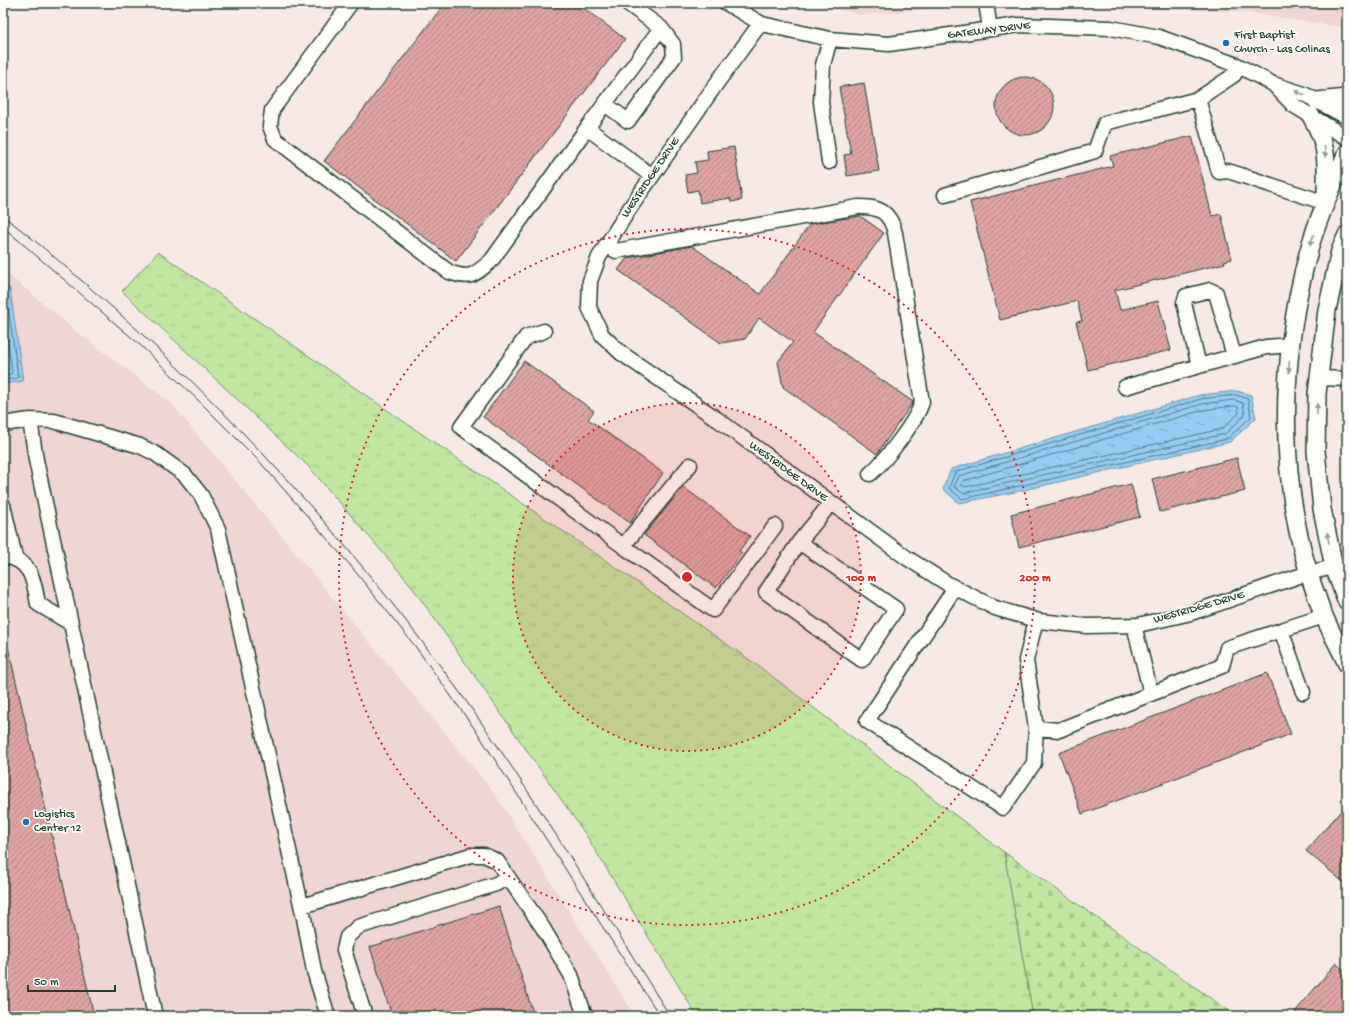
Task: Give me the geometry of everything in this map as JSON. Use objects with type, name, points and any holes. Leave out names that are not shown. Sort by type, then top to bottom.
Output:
[{"type":"main road","points":[[1326,203],[1326,151],[1314,109],[1347,98]]},
{"type":"main road","points":[[1347,153],[1311,242],[1296,311],[1291,345],[1286,420],[1288,458],[1295,513],[1308,573],[1324,616],[1347,664]]},
{"type":"main road","points":[[1347,235],[1340,251],[1327,310],[1319,378],[1316,451],[1322,509],[1334,567],[1347,602]]},
{"type":"street","points":[[352,3],[272,110],[270,126],[275,139],[449,272],[464,277],[477,272],[491,261],[661,28]]},
{"type":"street","points":[[605,104],[628,121],[674,57],[673,44],[661,28],[627,3]]},
{"type":"street","name":"GATEWAY DRIVE","points":[[726,3],[760,24],[830,39],[888,44],[1018,25],[1111,28],[1165,39],[1237,65],[1273,84],[1293,105],[1347,117]]},
{"type":"street","points":[[986,3],[990,29]]},
{"type":"street","name":"WESTRIDGE DRIVE","points":[[760,24],[652,176],[598,257],[590,281],[589,307],[602,335],[621,353],[716,419],[907,558],[955,588],[995,608],[1036,620],[1087,626],[1134,625],[1190,613],[1308,573],[1334,567]]},
{"type":"street","points":[[829,162],[821,102],[823,66],[830,39]]},
{"type":"street","points":[[945,195],[1095,151],[1105,123],[1198,99],[1234,75],[1237,65]]},
{"type":"street","points":[[1198,99],[1219,172],[1228,171],[1326,203]]},
{"type":"street","name":"GATEWAY DRIVE","points":[[1314,109],[1347,138]]},
{"type":"street","points":[[587,128],[652,176]]},
{"type":"street","points":[[606,245],[616,251],[690,236],[858,208],[870,207],[879,209],[887,214],[893,224],[895,233],[922,402],[915,417],[880,466],[870,474]]},
{"type":"street","points":[[1199,366],[1184,303],[1186,296],[1210,290],[1216,293],[1234,356]]},
{"type":"street","points":[[544,331],[526,337],[461,427],[713,610],[775,526]]},
{"type":"street","points":[[1125,387],[1266,347],[1291,345]]},
{"type":"street","points":[[1319,378],[1347,379]]},
{"type":"street","points":[[3,424],[30,420],[54,421],[140,446],[169,463],[185,475],[201,495],[218,529],[302,906],[314,971],[328,1016]]},
{"type":"street","points":[[30,420],[36,460],[70,623],[155,1016]]},
{"type":"street","points":[[623,546],[690,465]]},
{"type":"street","points":[[799,542],[896,609],[862,660],[766,592],[799,542],[831,503]]},
{"type":"street","points":[[3,505],[9,557],[26,567],[34,580],[38,604],[70,623]]},
{"type":"street","points":[[955,588],[867,721],[1003,808],[1034,763],[1036,728],[1026,660],[1036,620]]},
{"type":"street","points":[[1036,728],[1059,730],[1222,666],[1227,648],[1324,616]]},
{"type":"street","points":[[1134,625],[1151,694]]},
{"type":"street","points":[[1281,630],[1303,692]]},
{"type":"street","points":[[302,906],[471,855],[484,854],[497,862],[543,928],[571,975],[585,1016]]},
{"type":"street","points":[[365,1016],[344,950],[348,937],[358,927],[496,884],[508,876]]},
{"type":"shaded area","points":[[811,3],[1003,3],[860,15]]},
{"type":"shaded area","points":[[1019,3],[1347,3],[1347,28],[1244,12]]},
{"type":"shaded area","points":[[3,270],[76,331],[170,402],[493,791],[635,1016],[3,1016]]},
{"type":"green space","points":[[158,252],[757,665],[1004,852],[1033,1016],[697,1016],[584,832],[410,584],[308,466],[122,291]]},
{"type":"green space","points":[[1004,852],[1236,1016],[1033,1016]]},
{"type":"water","points":[[3,284],[10,289],[23,381],[3,384]]},
{"type":"water","points":[[1237,391],[1251,395],[1256,418],[1230,442],[1020,491],[959,503],[943,489],[951,469],[1200,395]]},
{"type":"building","points":[[445,3],[577,3],[625,39],[456,261],[324,161]]},
{"type":"building","points":[[1025,77],[1036,79],[1046,85],[1052,95],[1054,106],[1052,117],[1046,127],[1036,133],[1025,135],[1014,133],[1004,127],[998,117],[996,106],[998,95],[1004,85],[1014,79]]},
{"type":"building","points":[[864,83],[879,171],[847,176],[844,155],[851,154],[839,87]]},
{"type":"building","points":[[1192,136],[1212,216],[1221,214],[1232,259],[1224,261],[1225,263],[1115,290],[1120,310],[1158,301],[1171,350],[1088,370],[1076,322],[1082,321],[1077,301],[1000,320],[970,202],[1113,166],[1110,156]]},
{"type":"building","points":[[734,147],[742,200],[731,202],[730,198],[700,203],[698,190],[688,192],[685,175],[697,173],[695,162],[708,160],[707,151]]},
{"type":"building","points":[[860,216],[884,233],[813,332],[913,402],[877,454],[783,387],[778,362],[793,342],[759,318],[745,339],[721,343],[618,270],[627,258],[692,246],[760,294],[810,224]]},
{"type":"building","points":[[524,361],[594,411],[588,419],[663,473],[630,523],[483,417]]},
{"type":"building","points":[[1237,458],[1245,491],[1160,512],[1152,479]]},
{"type":"building","points":[[1131,484],[1140,517],[1019,547],[1011,514]]},
{"type":"building","points":[[683,487],[750,536],[739,551],[742,553],[716,588],[644,535]]},
{"type":"building","name":"Logistics Center 12","points":[[3,643],[7,643],[94,1016],[3,1016]]},
{"type":"building","points":[[1267,673],[1291,734],[1082,814],[1059,753]]},
{"type":"building","points":[[1347,804],[1347,885],[1306,851]]},
{"type":"building","points":[[499,906],[534,1016],[392,1016],[370,947]]},
{"type":"building","points":[[1336,963],[1347,973],[1347,1016],[1300,1016],[1295,1012]]},
{"type":"tram line","points":[[3,216],[72,272],[164,355],[265,456],[359,563],[447,674],[488,732],[558,838],[670,1016]]},
{"type":"tram line","points":[[3,227],[139,344],[201,403],[259,461],[350,565],[415,646],[479,735],[660,1016]]},
{"type":"place","name":"First Baptist Church - Las Colinas","points":[[1226,43]]},
{"type":"place","name":"Logistics Center 12","points":[[26,822]]}]
